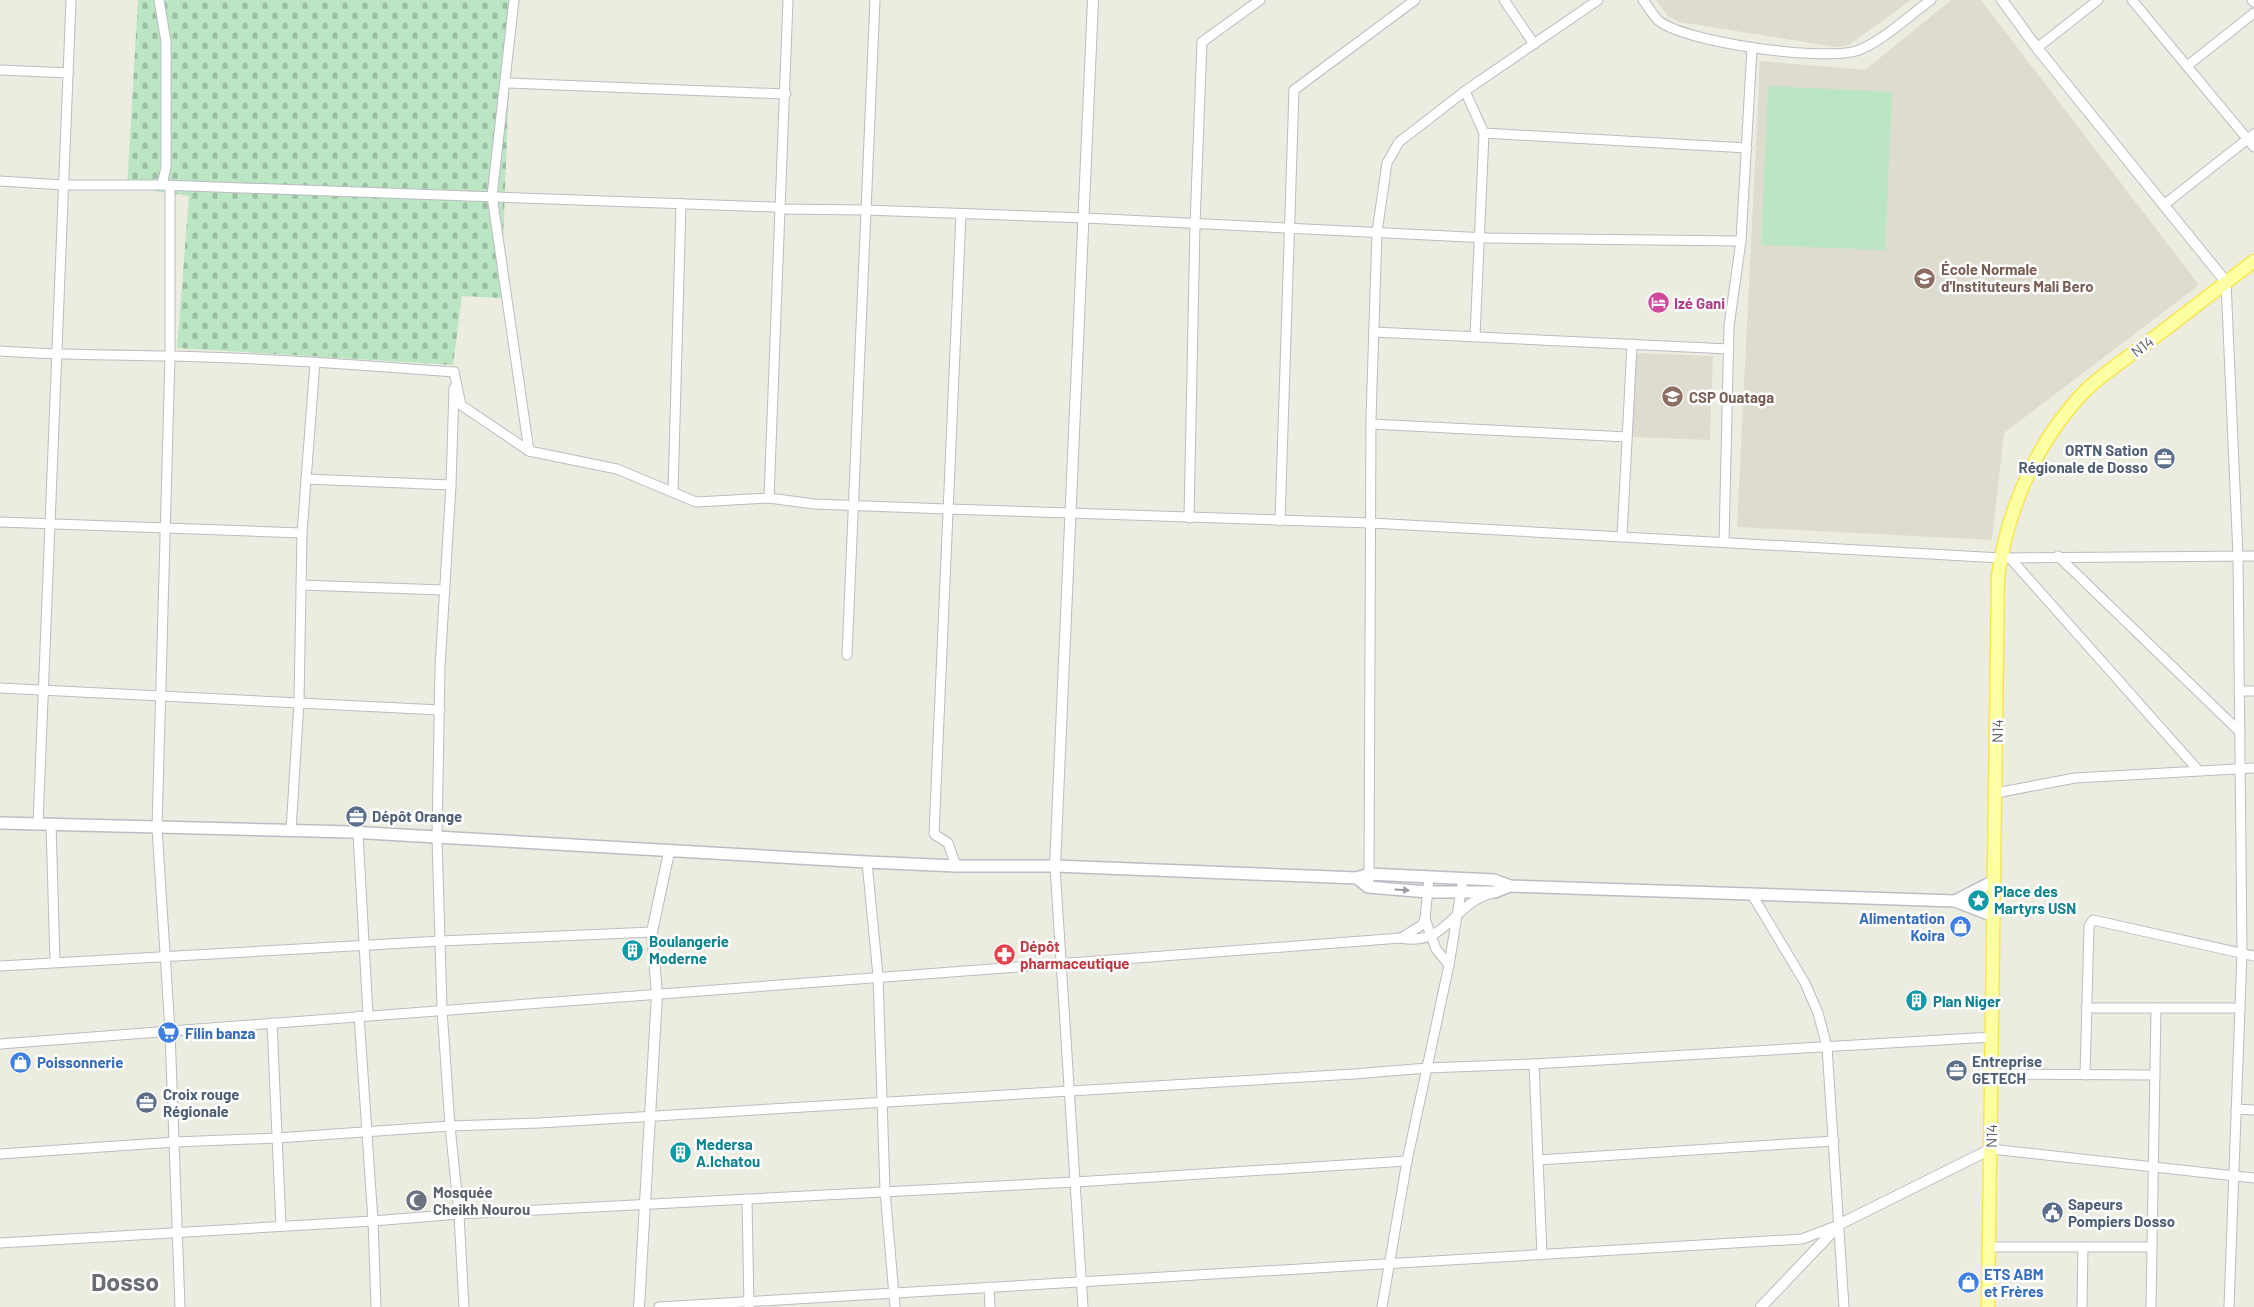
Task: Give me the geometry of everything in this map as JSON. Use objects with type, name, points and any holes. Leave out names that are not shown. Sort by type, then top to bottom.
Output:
[{"type":"main road","name":"N14","points":[[1988,1307],[1998,576],[2005,558],[2017,498],[2027,474],[2052,432],[2084,393],[2254,261]]},
{"type":"main road","points":[[0,823],[358,833],[669,852],[956,866],[1054,866],[1357,878],[1369,874],[1494,880],[1510,886],[1955,901],[1994,916]]},
{"type":"main road","points":[[1357,878],[1368,887],[1428,892],[1495,892],[1510,886]]},
{"type":"main road","points":[[1955,901],[1994,881]]},
{"type":"street","points":[[38,824],[72,0]]},
{"type":"street","points":[[159,0],[166,42],[166,185],[170,356],[167,529],[157,828],[170,1031],[179,1233],[180,1307]]},
{"type":"street","points":[[514,0],[492,196],[529,450]]},
{"type":"street","points":[[769,498],[786,94],[788,0]]},
{"type":"street","points":[[848,655],[875,0]]},
{"type":"street","points":[[1083,1307],[1054,866],[1094,0]]},
{"type":"street","points":[[1189,518],[1195,224],[1202,42],[1260,0]]},
{"type":"street","points":[[1280,521],[1294,90],[1416,0]]},
{"type":"street","points":[[1504,0],[1534,44]]},
{"type":"street","points":[[1368,887],[1371,424],[1377,232],[1387,163],[1399,142],[1465,91],[1598,0]]},
{"type":"street","points":[[1643,0],[1660,21],[1701,38],[1752,48],[1832,55],[1857,51],[1881,37],[1931,0]]},
{"type":"street","points":[[2002,0],[2037,48],[2165,204],[2226,282],[2238,556],[2242,952],[2230,1307]]},
{"type":"street","points":[[2037,48],[2098,0]]},
{"type":"street","points":[[2132,0],[2187,66],[2251,136],[2254,147]]},
{"type":"street","points":[[2187,66],[2254,13]]},
{"type":"street","points":[[1724,542],[1729,326],[1741,241],[1752,48]]},
{"type":"street","points":[[0,70],[68,73]]},
{"type":"street","points":[[505,82],[786,94]]},
{"type":"street","points":[[1465,91],[1484,133],[1474,336]]},
{"type":"street","points":[[1484,133],[1746,148]]},
{"type":"street","points":[[2165,204],[2251,136]]},
{"type":"street","points":[[0,181],[63,185],[166,185],[492,196],[774,207],[781,210],[866,210],[1085,218],[1479,237],[1741,241]]},
{"type":"street","points":[[673,492],[681,204]]},
{"type":"street","points":[[956,866],[948,843],[934,834],[946,509],[960,214]]},
{"type":"street","points":[[1374,332],[1729,349]]},
{"type":"street","points":[[1622,537],[1632,344]]},
{"type":"street","points":[[0,351],[57,355],[170,356],[315,362],[454,372]]},
{"type":"street","points":[[291,831],[299,702],[302,533],[315,362]]},
{"type":"street","points":[[454,372],[461,405],[529,450],[617,469],[696,502],[769,498],[814,504],[1371,523],[2005,558],[2058,556],[2254,556]]},
{"type":"street","points":[[454,372],[451,485],[440,666],[437,838],[442,1009],[450,1126],[460,1214],[464,1307]]},
{"type":"street","points":[[1371,424],[1627,437]]},
{"type":"street","points":[[306,479],[451,485]]},
{"type":"street","points":[[0,522],[302,533]]},
{"type":"street","points":[[2058,556],[2240,732]]},
{"type":"street","points":[[2005,558],[2198,770]]},
{"type":"street","points":[[301,585],[444,590]]},
{"type":"street","points":[[0,688],[440,710]]},
{"type":"street","points":[[2239,691],[2254,691]]},
{"type":"street","points":[[1996,793],[2075,778],[2240,767],[2254,768]]},
{"type":"street","points":[[51,824],[55,962]]},
{"type":"street","points":[[358,833],[364,946],[366,1133],[373,1221],[376,1307]]},
{"type":"street","points":[[640,1307],[657,995],[652,932],[669,852]]},
{"type":"street","points":[[867,862],[878,976],[885,1191],[895,1307]]},
{"type":"street","points":[[1401,938],[1422,925],[1425,919],[1429,878]]},
{"type":"street","points":[[1382,1307],[1407,1161],[1449,964],[1463,879]]},
{"type":"street","points":[[1420,940],[1446,927],[1471,902],[1495,892]]},
{"type":"street","points":[[1751,893],[1805,983],[1818,1013],[1827,1047],[1844,1307]]},
{"type":"street","points":[[1425,919],[1435,946],[1441,957],[1449,964]]},
{"type":"street","points":[[2085,1075],[2090,926],[2093,920],[2254,956]]},
{"type":"street","points":[[0,966],[441,941],[652,932]]},
{"type":"street","points":[[0,1044],[442,1009],[657,995],[878,976],[1401,938],[1427,941],[1435,946]]},
{"type":"street","points":[[2086,1008],[2240,1008]]},
{"type":"street","points":[[2151,1307],[2156,1008]]},
{"type":"street","points":[[272,1023],[282,1226]]},
{"type":"street","points":[[0,1154],[175,1142],[366,1133],[450,1126],[1069,1092],[1427,1068],[1534,1064],[1992,1037]]},
{"type":"street","points":[[1534,1064],[1542,1255]]},
{"type":"street","points":[[1992,1074],[2155,1075]]},
{"type":"street","points":[[2236,1109],[2254,1110]]},
{"type":"street","points":[[1538,1160],[1834,1141]]},
{"type":"street","points":[[659,1307],[749,1304],[989,1287],[1802,1239],[1840,1224],[1991,1149],[2254,1178]]},
{"type":"street","points":[[0,1243],[373,1221],[460,1214],[1075,1182],[1407,1161]]},
{"type":"street","points":[[747,1199],[749,1304]]},
{"type":"street","points":[[1761,1307],[1840,1224]]},
{"type":"street","points":[[1989,1247],[2152,1247]]},
{"type":"street","points":[[2082,1307],[2083,1247]]},
{"type":"street","points":[[989,1287],[990,1307]]},
{"type":"shaded area","points":[[1656,0],[1911,0],[1849,45],[1836,47],[1679,22],[1668,16]]},
{"type":"shaded area","name":"École Normale d'Instituteurs Mali Bero","points":[[1951,0],[1981,0],[2199,285],[2004,433],[1992,540],[1737,527],[1760,61],[1865,70]]},
{"type":"shaded area","name":"CSP Ouataga","points":[[1636,353],[1713,356],[1710,440],[1632,437]]},
{"type":"green space","points":[[138,0],[512,0],[501,298],[462,296],[453,365],[177,348],[189,196],[127,187]]},
{"type":"green space","points":[[1768,86],[1892,92],[1885,250],[1761,245]]},
{"type":"place","name":"École Normale d'Instituteurs Mali Bero","points":[[1925,278]]},
{"type":"place","name":"Izé Gani","points":[[1658,303]]},
{"type":"place","name":"CSP Ouataga","points":[[1673,397]]},
{"type":"place","name":"ORTN Sation Régionale de Dosso","points":[[2164,459]]},
{"type":"place","name":"Dépôt Orange","points":[[356,816]]},
{"type":"place","name":"Place des Martyrs USN","points":[[1978,900]]},
{"type":"place","name":"Alimentation Koira","points":[[1961,927]]},
{"type":"place","name":"Boulangerie Moderne","points":[[633,950]]},
{"type":"place","name":"Dépôt pharmaceutique","points":[[1004,955]]},
{"type":"place","name":"Plan Niger","points":[[1917,1001]]},
{"type":"place","name":"Filin banza","points":[[169,1033]]},
{"type":"place","name":"Poissonnerie","points":[[21,1062]]},
{"type":"place","name":"Entreprise GETECH","points":[[1956,1070]]},
{"type":"place","name":"Croix rouge Régionale","points":[[147,1103]]},
{"type":"place","name":"Medersa A.Ichatou","points":[[680,1153]]},
{"type":"place","name":"Mosquée Cheikh Nourou","points":[[417,1201]]},
{"type":"place","name":"Sapeurs Pompiers Dosso","points":[[2052,1213]]},
{"type":"place","name":"ETS ABM et Frères","points":[[1968,1283]]},
{"type":"district","name":"Dosso","points":[[125,1281]]}]
